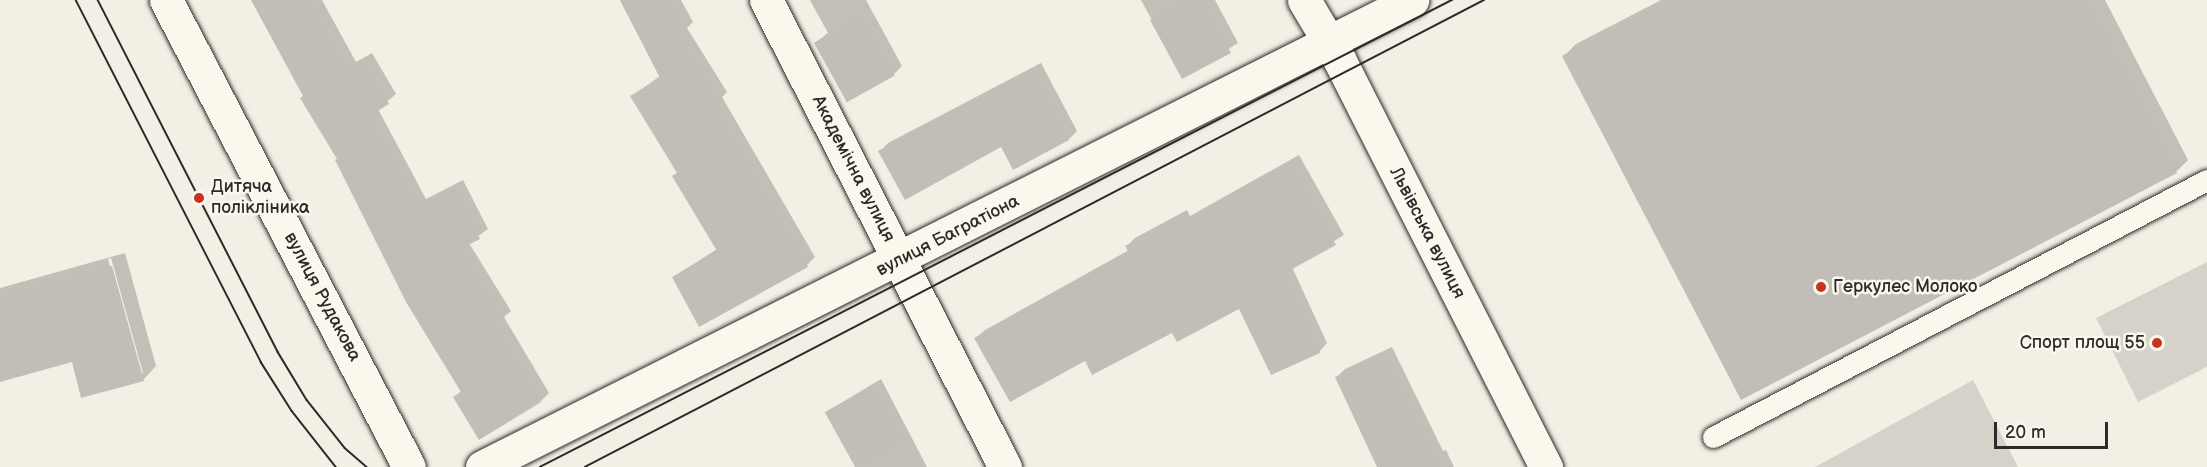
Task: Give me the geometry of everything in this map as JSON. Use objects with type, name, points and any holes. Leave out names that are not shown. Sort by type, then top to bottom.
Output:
[{"type":"street","name":"вулиця Рудакова","points":[[166,0],[409,467]]},
{"type":"street","name":"Академічна вулиця","points":[[766,0],[1005,467]]},
{"type":"street","name":"Львівська вулиця","points":[[1304,0],[1327,44],[1339,59],[1546,467]]},
{"type":"street","name":"вулиця Багратіона","points":[[482,467],[899,260],[1412,0]]},
{"type":"lane","points":[[1713,437],[2207,180]]},
{"type":"shaded area","name":"Спорт площ 55","points":[[2207,262],[2207,367],[2138,402],[2096,318]]},
{"type":"shaded area","points":[[1973,380],[2018,467],[1815,467]]},
{"type":"building","points":[[251,0],[309,0],[347,70],[363,60],[389,104],[369,116],[418,206],[454,187],[480,239],[460,249],[503,320],[495,325],[541,402],[479,440],[453,397],[461,392],[406,302],[335,160],[337,159],[300,98],[303,96]]},
{"type":"building","points":[[620,0],[669,0],[685,32],[679,35],[719,102],[714,105],[808,267],[699,327],[672,277],[717,251],[672,176],[677,173],[630,96],[660,78]]},
{"type":"building","points":[[1187,0],[1202,0],[1231,53],[1182,79],[1150,20]]},
{"type":"building","name":"Геркулес Молоко","points":[[1669,0],[2087,0],[2177,173],[1741,400],[1562,56]]},
{"type":"building","points":[[862,16],[895,75],[847,102],[814,43]]},
{"type":"building","points":[[1033,70],[1069,140],[1013,170],[1001,147],[905,200],[878,151]]},
{"type":"building","points":[[1291,163],[1336,245],[1283,274],[1320,353],[1271,375],[1239,309],[1177,342],[1172,333],[1092,375],[1085,361],[1010,402],[974,338],[1129,253],[1125,246],[1179,218],[1182,223]]},
{"type":"building","points":[[112,266],[144,381],[81,398],[72,362],[0,382],[0,297]]},
{"type":"building","points":[[1383,354],[1438,467],[1377,467],[1335,377]]},
{"type":"building","points":[[872,386],[903,441],[855,467],[825,412]]},
{"type":"tram line","points":[[76,0],[261,362],[292,411],[336,467]]},
{"type":"tram line","points":[[98,0],[278,352],[307,400],[345,448],[367,467]]},
{"type":"tram line","points":[[540,467],[1452,0]]},
{"type":"tram line","points":[[585,467],[1484,0]]},
{"type":"place","name":"Дитяча полікліника","points":[[199,198]]},
{"type":"place","name":"Геркулес Молоко","points":[[1821,287]]},
{"type":"place","name":"Спорт площ 55","points":[[2157,343]]}]
